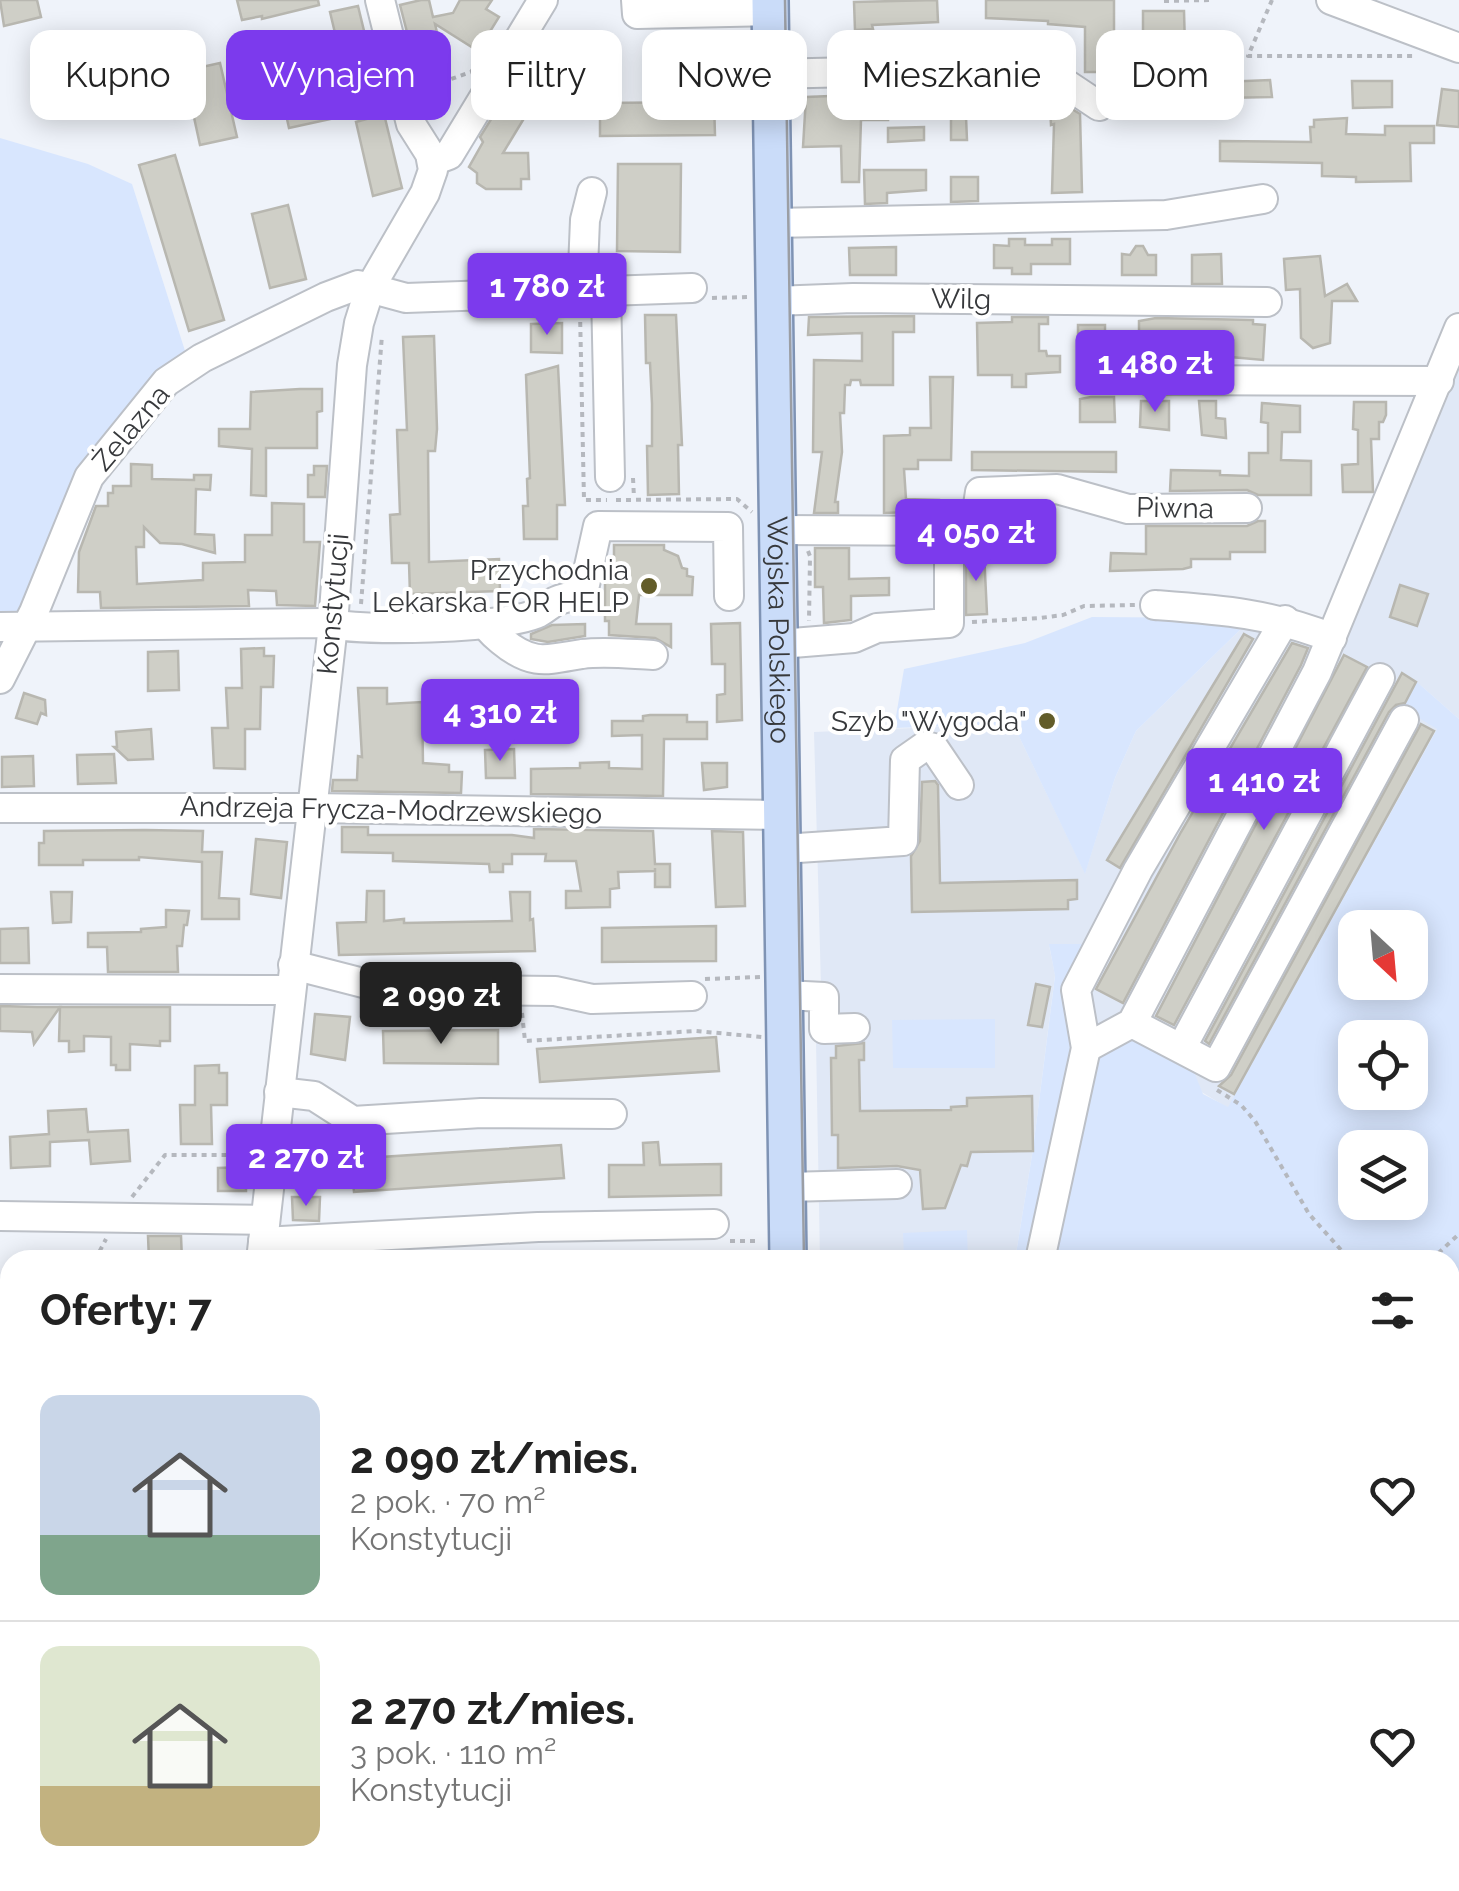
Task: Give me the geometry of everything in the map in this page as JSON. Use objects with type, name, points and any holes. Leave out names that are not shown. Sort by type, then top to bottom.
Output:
[{"type":"main road","name":"Wojska Polskiego","points":[[772,120],[773,224],[763,299],[778,530],[788,1187],[776,1250]]},
{"type":"street","points":[[380,0],[388,30]]},
{"type":"street","name":"Konstytucji","points":[[263,1241],[311,808],[346,627],[352,364],[359,322],[370,288],[431,180],[433,161],[449,154],[543,0]]},
{"type":"street","points":[[636,0],[636,14],[770,6]]},
{"type":"street","points":[[1331,0],[1454,46]]},
{"type":"street","points":[[807,73],[894,71],[937,76],[984,69],[1042,68],[1096,104]]},
{"type":"street","points":[[410,120],[433,161]]},
{"type":"street","points":[[592,192],[585,220],[622,479]]},
{"type":"street","points":[[773,224],[1166,216],[1263,200]]},
{"type":"street","name":"Żelazna","points":[[0,679],[12,628],[89,477],[166,382],[202,358],[326,297],[358,285],[370,288]]},
{"type":"street","points":[[370,288],[406,298],[696,293]]},
{"type":"street","name":"Wilg","points":[[763,299],[1268,302]]},
{"type":"street","points":[[1086,1048],[1132,1022],[1332,638],[1459,328]]},
{"type":"street","points":[[1148,380],[1440,381]]},
{"type":"street","name":"Piwna","points":[[778,530],[974,530],[980,492],[1018,490],[1057,489],[1128,508],[1248,508]]},
{"type":"street","points":[[12,628],[486,624],[538,613],[551,603],[576,596],[584,588],[598,526],[728,527],[728,596]]},
{"type":"street","points":[[780,644],[854,638],[877,628],[949,623],[949,555]]},
{"type":"street","points":[[1155,606],[1237,610],[1285,620],[1332,638]]},
{"type":"street","points":[[1042,1250],[1086,1048],[1076,990],[1138,870],[1285,620]]},
{"type":"street","points":[[486,624],[523,658],[532,660],[583,654],[653,654]]},
{"type":"street","points":[[1182,1048],[1380,678]]},
{"type":"street","points":[[1132,1022],[1216,1066],[1404,720]]},
{"type":"street","name":"Andrzeja Frycza-Modrzewskiego","points":[[0,808],[311,808],[904,841],[905,760],[925,746],[934,748],[959,785]]},
{"type":"street","points":[[0,989],[292,977],[404,989],[555,990],[592,999],[692,996]]},
{"type":"street","points":[[785,996],[824,997],[824,1028],[855,1028]]},
{"type":"street","points":[[279,1092],[314,1096],[353,1121],[481,1113],[612,1114]]},
{"type":"street","points":[[788,1187],[897,1184]]},
{"type":"street","points":[[0,1216],[117,1218],[263,1241],[538,1227],[714,1224]]},
{"type":"path","points":[[1164,1],[1211,0]]},
{"type":"path","points":[[1272,0],[1248,56],[1429,56],[1446,54],[1454,46]]},
{"type":"path","points":[[696,293],[763,299]]},
{"type":"path","points":[[346,627],[382,332]]},
{"type":"path","points":[[622,479],[634,500]]},
{"type":"path","points":[[949,623],[1040,618],[1084,606],[1155,606]]},
{"type":"path","points":[[520,990],[525,1041],[696,1031],[762,1037]]},
{"type":"path","points":[[1241,1106],[1255,1121],[1309,1214],[1341,1250]]},
{"type":"path","points":[[99,1250],[117,1218],[165,1155],[262,1155]]},
{"type":"path","points":[[714,1224],[730,1241],[776,1250]]},
{"type":"shaded area","points":[[0,138],[88,164],[132,184],[186,354],[123,416],[22,618],[0,616]]},
{"type":"shaded area","points":[[1459,364],[1459,719],[1418,683],[1437,729],[1228,1108],[1070,1012],[1049,945],[1055,975],[1017,1250],[820,1250],[815,987],[821,986],[814,732],[1013,724],[1085,873],[1115,778],[1136,731],[1243,627],[1337,641],[1452,388]]},
{"type":"shaded area","points":[[1092,617],[1232,618],[1243,627],[1136,731],[1115,778],[1085,874],[1013,724],[894,728],[904,669],[1025,643]]},
{"type":"shaded area","points":[[1417,682],[1459,719],[1459,1250],[1017,1250],[1055,976],[1049,944],[1083,944],[1070,989],[1070,1012],[1138,1038],[1194,1072],[1203,1094],[1228,1107],[1437,729],[1402,708]]},
{"type":"shaded area","points":[[995,1019],[995,1068],[893,1068],[892,1020]]},
{"type":"shaded area","points":[[967,1230],[968,1250],[904,1250],[903,1233]]},
{"type":"building","points":[[0,0],[37,0],[41,17],[4,26]]},
{"type":"building","points":[[237,0],[318,0],[319,5],[242,20]]},
{"type":"building","points":[[429,0],[433,17],[453,13],[460,0],[492,0],[486,9],[499,17],[491,30],[471,30],[471,47],[451,34],[451,30],[435,24],[436,30],[406,30],[400,5]]},
{"type":"building","points":[[937,0],[938,22],[872,25],[873,29],[855,30],[854,2]]},
{"type":"building","points":[[986,0],[1114,0],[1114,30],[1096,30],[1096,72],[1085,72],[1085,27],[986,18]]},
{"type":"building","points":[[358,6],[364,30],[334,30],[330,12]]},
{"type":"building","points":[[1143,11],[1184,11],[1185,30],[1143,30]]},
{"type":"building","points":[[220,63],[226,89],[226,120],[233,120],[237,137],[200,145],[195,120],[206,120],[206,66]]},
{"type":"building","points":[[1270,80],[1272,97],[1244,98],[1244,81]]},
{"type":"building","points":[[1352,81],[1392,81],[1392,107],[1353,108]]},
{"type":"building","points":[[1442,89],[1459,91],[1459,127],[1437,125]]},
{"type":"building","points":[[827,96],[827,120],[861,120],[859,182],[842,182],[841,146],[803,147],[807,97]]},
{"type":"building","points":[[622,103],[642,103],[642,120],[715,120],[715,135],[600,136],[600,120],[622,120]]},
{"type":"building","points":[[1076,112],[1080,114],[1082,192],[1052,193],[1054,124],[1051,120],[1076,120]]},
{"type":"building","points":[[1347,118],[1346,134],[1385,135],[1385,126],[1434,126],[1434,143],[1410,143],[1411,181],[1356,182],[1356,177],[1322,176],[1322,163],[1220,161],[1220,141],[1311,142],[1310,127],[1314,127],[1314,120]]},
{"type":"building","points":[[287,120],[326,120],[289,128]]},
{"type":"building","points":[[385,120],[402,188],[373,196],[356,122]]},
{"type":"building","points":[[491,120],[523,120],[503,153],[528,153],[529,179],[521,179],[521,189],[486,189],[477,183],[477,173],[469,167],[483,142],[480,137]]},
{"type":"building","points":[[951,120],[966,120],[967,140],[951,140]]},
{"type":"building","points":[[924,127],[924,140],[888,142],[888,128]]},
{"type":"building","points":[[175,155],[224,320],[189,331],[139,165]]},
{"type":"building","points":[[618,164],[681,164],[680,252],[617,251]]},
{"type":"building","points":[[864,170],[926,170],[926,190],[887,193],[887,203],[865,204]]},
{"type":"building","points":[[951,177],[978,177],[978,201],[951,202]]},
{"type":"building","points":[[288,205],[306,279],[270,288],[252,214]]},
{"type":"building","points":[[1009,239],[1025,239],[1025,245],[1052,245],[1052,239],[1070,239],[1070,264],[1031,264],[1031,274],[1012,274],[1012,268],[994,268],[994,245],[1009,246]]},
{"type":"building","points":[[1136,246],[1143,246],[1148,255],[1156,255],[1156,275],[1122,275],[1122,254],[1130,255]]},
{"type":"building","points":[[896,247],[896,275],[850,275],[849,248]]},
{"type":"building","points":[[1221,254],[1222,284],[1192,284],[1192,255]]},
{"type":"building","points":[[1320,256],[1325,296],[1347,284],[1357,301],[1332,301],[1330,343],[1313,348],[1301,338],[1300,289],[1286,290],[1284,259]]},
{"type":"building","points":[[645,315],[676,315],[682,445],[678,445],[679,494],[648,495],[647,446],[652,446],[652,404]]},
{"type":"building","points":[[914,316],[914,332],[893,332],[893,385],[861,385],[860,380],[851,380],[850,385],[845,385],[835,502],[838,513],[814,513],[822,452],[813,452],[814,360],[862,361],[862,333],[808,335],[809,317]]},
{"type":"building","points":[[1012,317],[1048,317],[1048,324],[1039,324],[1039,351],[1046,351],[1047,356],[1060,356],[1060,372],[1026,374],[1026,387],[1012,387],[1012,375],[978,375],[977,323],[1012,322]]},
{"type":"building","points":[[1253,320],[1253,324],[1265,325],[1263,360],[1231,357],[1231,350],[1139,349],[1139,321]]},
{"type":"building","points":[[562,323],[562,353],[531,352],[531,324]]},
{"type":"building","points":[[1078,325],[1105,325],[1105,345],[1078,345]]},
{"type":"building","points":[[434,336],[437,429],[435,451],[428,451],[429,562],[499,559],[500,591],[410,594],[409,563],[392,563],[390,515],[400,514],[397,430],[407,430],[403,337]]},
{"type":"building","points":[[558,366],[565,505],[557,505],[557,539],[524,539],[523,506],[528,506],[530,478],[526,375]]},
{"type":"building","points":[[930,377],[953,377],[951,460],[918,460],[918,469],[904,469],[906,499],[939,500],[939,511],[884,513],[884,436],[910,435],[910,428],[931,428]]},
{"type":"building","points":[[322,389],[322,411],[317,412],[317,448],[266,448],[266,496],[251,495],[252,449],[219,446],[219,429],[250,429],[251,392]]},
{"type":"building","points":[[1114,397],[1115,422],[1080,422],[1080,399]]},
{"type":"building","points":[[1141,401],[1169,401],[1169,430],[1140,427]]},
{"type":"building","points":[[1199,401],[1216,401],[1216,418],[1225,419],[1226,438],[1202,435]]},
{"type":"building","points":[[1354,402],[1386,402],[1386,415],[1379,422],[1379,439],[1371,439],[1373,492],[1343,492],[1342,465],[1358,464]]},
{"type":"building","points":[[1262,403],[1300,406],[1300,432],[1282,432],[1281,460],[1311,461],[1311,495],[1258,495],[1247,490],[1170,491],[1171,470],[1249,476],[1249,453],[1268,453],[1268,423],[1261,422]]},
{"type":"building","points":[[972,452],[1116,452],[1116,472],[972,470]]},
{"type":"building","points":[[131,464],[152,465],[152,479],[194,480],[194,475],[211,475],[210,490],[196,489],[195,534],[214,535],[215,553],[160,543],[144,527],[144,547],[136,547],[137,584],[203,580],[203,563],[245,562],[245,535],[272,535],[272,503],[304,504],[304,542],[320,542],[315,606],[277,605],[276,591],[248,590],[249,606],[101,608],[100,592],[78,592],[79,552],[96,506],[108,506],[108,493],[113,493],[113,486],[131,486]]},
{"type":"building","points":[[314,466],[327,466],[325,497],[308,497],[308,475],[314,475]]},
{"type":"building","points":[[1052,507],[1044,558],[1003,555],[1006,517],[994,517],[995,509]]},
{"type":"building","points":[[1265,521],[1265,552],[1230,552],[1230,559],[1191,559],[1191,567],[1183,569],[1110,571],[1111,553],[1146,554],[1146,526],[1247,526]]},
{"type":"building","name":"Przychodnia Lekarska FOR HELP","points":[[614,545],[664,545],[664,550],[678,556],[687,576],[693,577],[692,595],[639,595],[636,624],[671,624],[671,647],[655,638],[609,635],[609,621],[605,621],[605,576],[606,570],[614,570]]},
{"type":"building","points":[[815,548],[849,548],[849,579],[889,578],[889,595],[851,596],[851,620],[824,623],[823,587],[815,587]]},
{"type":"building","points":[[984,552],[987,614],[966,615],[966,553]]},
{"type":"building","points":[[1400,585],[1428,594],[1417,626],[1390,617]]},
{"type":"building","points":[[740,623],[742,720],[717,722],[717,695],[725,694],[725,664],[712,664],[711,624]]},
{"type":"building","points":[[585,624],[585,636],[548,642],[531,639],[531,634],[552,625]]},
{"type":"building","points":[[1244,634],[1253,639],[1120,868],[1107,860]]},
{"type":"building","points":[[1292,643],[1308,648],[1301,665],[1123,1003],[1096,989],[1181,832]]},
{"type":"building","points":[[264,648],[264,656],[274,656],[273,687],[261,687],[260,729],[245,729],[245,769],[214,768],[212,728],[228,728],[226,688],[242,688],[241,649]]},
{"type":"building","points":[[178,651],[179,690],[148,691],[148,652]]},
{"type":"building","points":[[1344,655],[1367,667],[1174,1025],[1156,1016]]},
{"type":"building","points":[[1402,673],[1416,682],[1405,703],[1389,712],[1209,1044],[1205,1041]]},
{"type":"building","points":[[358,688],[387,688],[387,704],[422,702],[423,763],[449,765],[449,772],[462,772],[461,793],[332,791],[333,780],[357,780],[358,756],[362,757]]},
{"type":"building","points":[[24,693],[45,700],[46,715],[41,713],[37,724],[16,718]]},
{"type":"building","points":[[687,715],[687,722],[707,722],[707,739],[664,739],[663,796],[531,794],[531,769],[580,768],[580,763],[609,762],[609,768],[642,769],[642,735],[612,736],[612,721],[643,721],[643,716]]},
{"type":"building","points":[[515,721],[572,721],[571,738],[516,739]]},
{"type":"building","points":[[1421,724],[1434,731],[1234,1094],[1219,1086],[1231,1075]]},
{"type":"building","points":[[151,729],[153,759],[128,760],[114,747],[116,732]]},
{"type":"building","points":[[514,749],[515,778],[486,778],[485,750]]},
{"type":"building","points":[[114,754],[116,783],[78,784],[77,755]]},
{"type":"building","points":[[33,756],[34,786],[2,787],[2,757]]},
{"type":"building","points":[[702,763],[727,763],[727,787],[704,790]]},
{"type":"building","points":[[935,781],[940,883],[1077,880],[1077,899],[1068,900],[1068,909],[912,912],[911,856],[920,841],[922,782]]},
{"type":"building","points":[[342,827],[368,827],[368,835],[534,838],[534,829],[653,831],[655,864],[670,864],[670,887],[655,887],[655,871],[618,872],[619,888],[610,889],[610,907],[566,908],[566,891],[581,891],[576,861],[545,861],[546,854],[512,854],[512,864],[503,864],[503,872],[490,872],[489,864],[393,861],[393,853],[342,852]]},
{"type":"building","points":[[44,831],[203,831],[202,852],[222,852],[219,898],[239,899],[239,919],[202,919],[202,862],[139,857],[83,860],[83,865],[39,865],[39,843],[44,843]]},
{"type":"building","points":[[712,831],[743,832],[745,906],[716,907]]},
{"type":"building","points":[[256,839],[287,842],[281,898],[251,894]]},
{"type":"building","points":[[367,891],[384,891],[384,921],[404,919],[404,923],[512,921],[510,892],[530,892],[535,951],[339,955],[337,923],[366,922]]},
{"type":"building","points":[[51,892],[72,892],[71,922],[53,923]]},
{"type":"building","points":[[166,910],[189,911],[182,946],[177,946],[178,972],[108,972],[107,947],[88,947],[88,933],[141,932],[166,927]]},
{"type":"building","points":[[716,926],[716,961],[602,962],[602,928]]},
{"type":"building","points":[[28,928],[29,963],[0,963],[0,929]]},
{"type":"building","points":[[1036,984],[1050,987],[1042,1027],[1028,1025]]},
{"type":"building","points":[[0,1006],[60,1007],[34,1044],[32,1032],[0,1031]]},
{"type":"building","points":[[60,1007],[170,1007],[170,1041],[160,1041],[160,1046],[130,1044],[130,1070],[116,1070],[116,1065],[111,1065],[111,1037],[84,1036],[84,1051],[69,1052],[69,1041],[59,1041]]},
{"type":"building","points":[[315,1014],[350,1017],[345,1060],[311,1054]]},
{"type":"building","points":[[498,1030],[498,1064],[384,1063],[383,1031]]},
{"type":"building","points":[[716,1037],[719,1071],[540,1082],[537,1049]]},
{"type":"building","points":[[864,1043],[864,1060],[859,1060],[860,1111],[951,1110],[967,1106],[967,1098],[1032,1096],[1033,1151],[971,1152],[967,1166],[961,1165],[945,1208],[923,1209],[920,1170],[897,1166],[838,1168],[838,1135],[832,1135],[831,1058],[836,1058],[836,1046]]},
{"type":"building","points":[[219,1065],[219,1073],[227,1073],[227,1105],[211,1105],[212,1144],[181,1144],[180,1105],[195,1105],[195,1066]]},
{"type":"building","points":[[86,1109],[88,1132],[128,1130],[130,1161],[91,1164],[89,1140],[50,1142],[50,1166],[11,1168],[10,1137],[49,1134],[48,1111]]},
{"type":"building","points":[[295,1130],[321,1132],[317,1167],[301,1167],[302,1156],[293,1155]]},
{"type":"building","points":[[658,1142],[660,1165],[721,1164],[721,1195],[609,1197],[609,1165],[644,1165],[643,1143]]},
{"type":"building","points":[[561,1145],[564,1178],[354,1192],[351,1159]]},
{"type":"building","points":[[246,1167],[246,1191],[218,1191],[218,1168]]},
{"type":"building","points":[[292,1197],[320,1197],[319,1221],[293,1220]]},
{"type":"building","points":[[148,1236],[181,1236],[182,1250],[149,1250]]},
{"type":"tram line","points":[[785,0],[804,1250]]},
{"type":"place","name":"Przychodnia Lekarska FOR HELP","points":[[649,586]]},
{"type":"place","name":"Szyb \"Wygoda\"","points":[[1047,721]]}]
